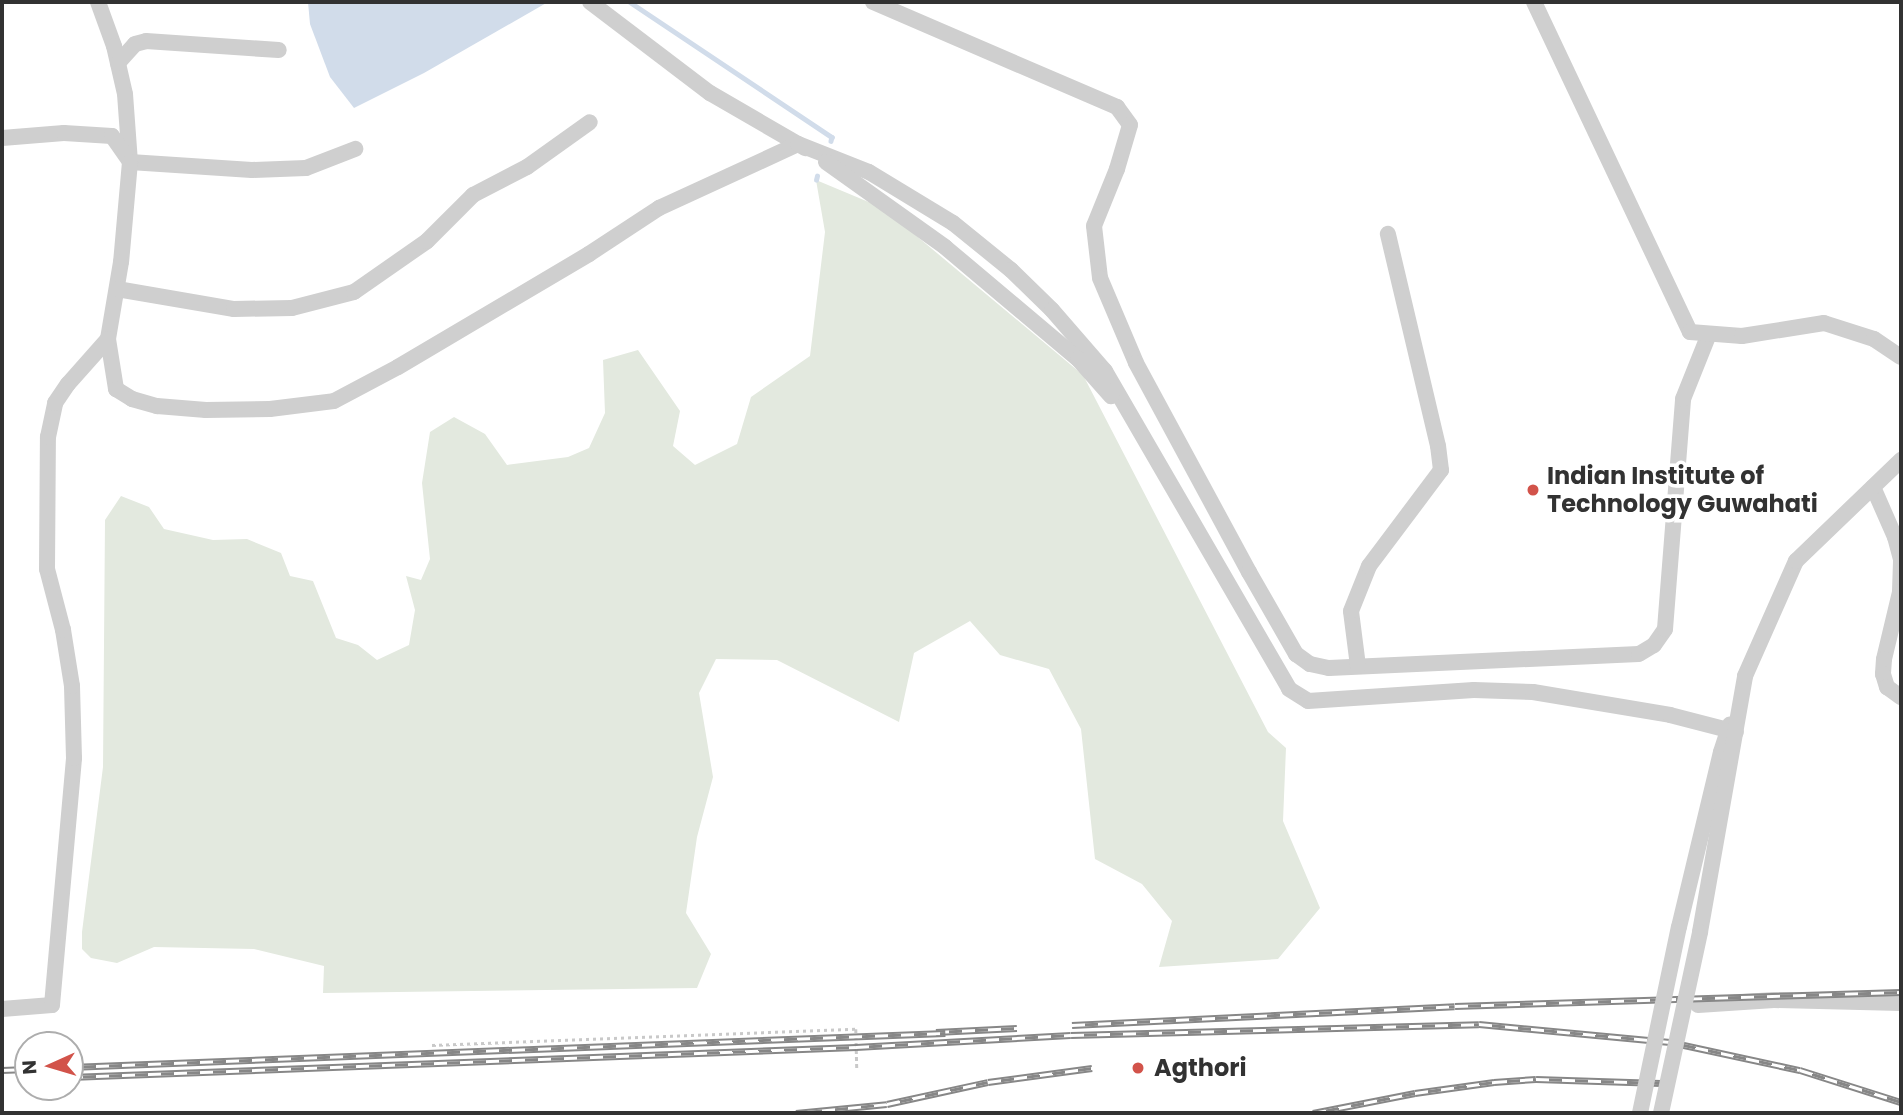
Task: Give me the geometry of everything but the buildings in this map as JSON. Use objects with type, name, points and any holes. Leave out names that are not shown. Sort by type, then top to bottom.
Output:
[{"type":"street","points":[[98,2],[125,94],[130,162],[117,289],[108,339],[116,389],[132,399],[157,406],[270,409],[334,401],[410,360],[589,254],[659,208],[798,144],[869,172],[953,223],[1011,270],[1052,310],[1105,371],[1289,689],[1308,701],[1474,690],[1533,692],[1670,715],[1732,731]]},
{"type":"street","points":[[590,2],[710,93],[860,184],[956,256],[1078,359],[1142,431]]},
{"type":"street","points":[[873,2],[1117,107],[1130,125],[1117,169],[1094,226],[1100,278],[1136,363],[1296,654],[1310,664],[1329,668],[1639,654],[1654,645],[1665,629],[1683,399],[1709,334]]},
{"type":"street","points":[[1534,2],[1690,332],[1742,336],[1824,323],[1874,339],[1901,357]]},
{"type":"street","points":[[118,63],[135,44],[146,41],[279,50]]},
{"type":"street","points":[[117,289],[234,309],[292,308],[354,292],[426,241],[473,195],[527,167],[590,122]]},
{"type":"street","points":[[2,138],[64,133],[111,136],[130,162]]},
{"type":"street","points":[[130,162],[252,170],[306,168],[355,149]]},
{"type":"street","points":[[1358,666],[1351,611],[1369,566],[1441,470],[1438,446],[1388,234]]},
{"type":"street","points":[[2,1009],[52,1005],[74,758],[72,686],[63,630],[47,569],[48,437],[55,403],[68,384],[108,339]]},
{"type":"street","points":[[1661,1113],[1700,932],[1732,731],[1745,676],[1796,561],[1901,460]]},
{"type":"street","points":[[1873,487],[1895,537],[1901,560],[1900,592],[1883,666],[1887,687],[1901,697]]},
{"type":"street","points":[[1640,1113],[1679,927],[1732,731]]},
{"type":"street","points":[[1698,1005],[1774,1000],[1901,1003]]},
{"type":"path","points":[[432,1045],[856,1029],[857,1070]]},
{"type":"shaded area","points":[[816,180],[883,208],[1083,375],[1268,732],[1286,748],[1283,821],[1320,908],[1278,959],[1159,967],[1172,921],[1142,884],[1095,859],[1081,729],[1049,669],[1000,655],[970,621],[914,653],[899,722],[777,660],[716,659],[699,693],[713,777],[697,837],[686,913],[711,954],[697,988],[323,993],[324,966],[254,949],[154,947],[117,963],[91,958],[82,949],[82,932],[103,767],[105,520],[121,496],[149,507],[164,529],[213,540],[247,539],[281,553],[290,576],[313,581],[336,638],[358,645],[377,660],[409,645],[415,610],[406,576],[421,580],[430,559],[422,483],[430,432],[454,417],[485,434],[507,465],[568,457],[589,448],[605,413],[603,360],[638,350],[680,411],[673,446],[695,465],[737,444],[751,397],[810,356],[825,232]]},
{"type":"water","points":[[308,2],[548,2],[424,73],[354,108],[330,77],[310,24]]},
{"type":"waterway","points":[[630,2],[832,137],[831,141]]},
{"type":"waterway","points":[[816,180],[817,176]]},
{"type":"railway","points":[[1072,1025],[1455,1006],[1901,992]]},
{"type":"railway","points":[[84,1076],[856,1047],[1071,1035],[1479,1024],[1670,1042],[1800,1070],[1901,1102]]},
{"type":"railway","points":[[936,1032],[1017,1028]]},
{"type":"railway","points":[[84,1066],[945,1033]]},
{"type":"railway","points":[[796,1113],[887,1104],[988,1082],[1092,1068]]},
{"type":"railway","points":[[2,1070],[14,1070]]},
{"type":"railway","points":[[1313,1113],[1415,1093],[1494,1082],[1536,1079],[1661,1083]]},
{"type":"place","name":"Indian Institute of Technology Guwahati","points":[[1533,490]]},
{"type":"place","name":"Agthori","points":[[1138,1068]]}]
